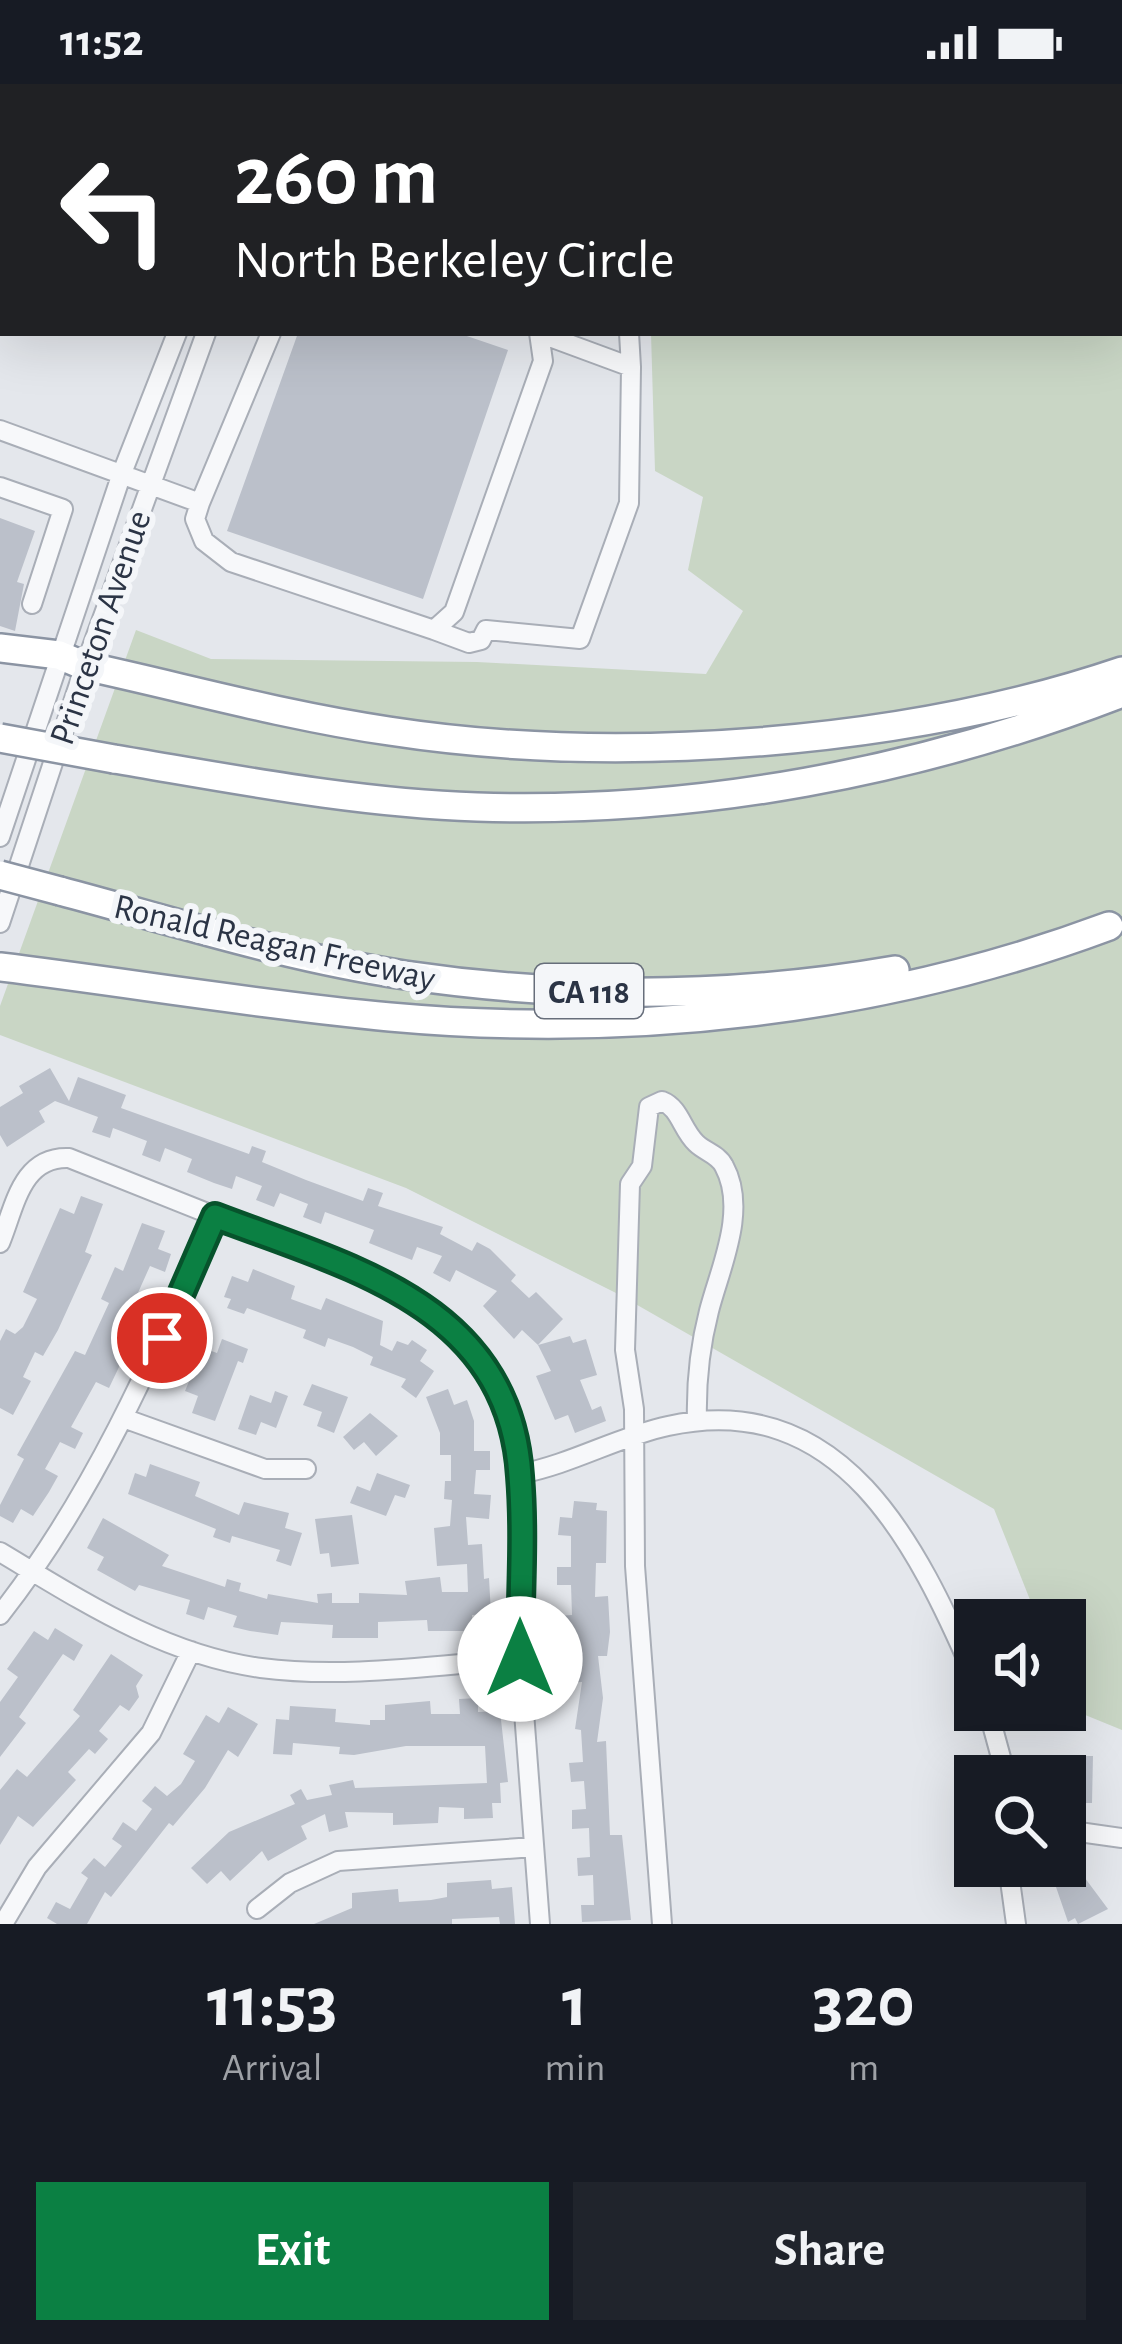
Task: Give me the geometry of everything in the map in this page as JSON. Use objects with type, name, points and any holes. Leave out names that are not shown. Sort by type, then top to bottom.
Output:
[{"type":"highway","points":[[0,648],[391,731],[484,743],[761,738],[942,719],[1006,707],[1122,671]]},
{"type":"highway","points":[[0,739],[336,794],[477,807],[572,805],[723,794],[869,771],[1012,736],[1122,693]]},
{"type":"highway","name":"Ronald Reagan Freeway","points":[[0,875],[268,946],[402,975],[553,990],[638,993],[844,979],[1115,923]]},
{"type":"highway","points":[[0,967],[390,1017],[484,1022],[704,1017],[834,1001],[966,973],[1115,923]]},
{"type":"street","name":"Princeton Avenue","points":[[0,923],[122,472],[176,336]]},
{"type":"street","name":"Princeton Avenue","points":[[0,837],[205,336]]},
{"type":"street","points":[[270,336],[200,503],[195,519],[204,541],[231,562],[469,643],[481,640],[486,630],[580,639],[629,503],[629,336]]},
{"type":"street","points":[[434,630],[454,612],[543,361],[539,336]]},
{"type":"street","points":[[547,336],[631,368]]},
{"type":"street","points":[[0,430],[200,503]]},
{"type":"street","points":[[0,487],[63,509],[32,604]]},
{"type":"street","points":[[662,1924],[635,1566],[634,1435],[625,1350],[630,1184],[642,1166],[650,1107],[662,1101],[674,1109],[693,1141],[719,1158],[727,1171],[731,1201],[728,1258],[710,1310],[697,1421]]},
{"type":"street","points":[[0,1243],[24,1181],[49,1157],[69,1158],[356,1270],[433,1309],[474,1354],[504,1407],[520,1474],[520,1659],[540,1924]]},
{"type":"street","points":[[0,1615],[34,1572],[126,1419],[215,1216]]},
{"type":"street","points":[[126,1419],[265,1469],[306,1468]]},
{"type":"street","points":[[520,1474],[574,1461],[634,1435],[697,1421],[725,1420],[776,1431],[838,1460],[885,1508],[912,1550],[954,1635]]},
{"type":"street","points":[[0,1552],[109,1617],[191,1651],[286,1670],[520,1659]]},
{"type":"street","points":[[3,1924],[37,1867],[151,1733],[191,1651]]},
{"type":"street","points":[[1086,1833],[1122,1838]]},
{"type":"street","points":[[257,1909],[290,1882],[338,1861],[534,1847]]},
{"type":"street","points":[[1011,1887],[1016,1924]]},
{"type":"green space","points":[[651,336],[1122,336],[1122,1730],[1086,1715],[1086,1599],[1030,1599],[994,1509],[618,1294],[406,1188],[0,1035],[0,1006],[136,630],[211,659],[477,662],[706,674],[743,611],[688,570],[703,497],[655,471]]},
{"type":"building","points":[[297,336],[467,336],[508,350],[423,599],[227,531]]},
{"type":"building","points":[[0,518],[35,531],[17,582],[24,584],[15,631],[0,626]]},
{"type":"building","points":[[50,1068],[69,1101],[78,1077],[126,1095],[121,1108],[249,1154],[252,1146],[266,1151],[262,1162],[306,1180],[363,1201],[368,1188],[383,1193],[378,1206],[443,1227],[440,1234],[472,1251],[477,1242],[490,1249],[516,1275],[511,1281],[529,1298],[536,1292],[563,1319],[538,1345],[522,1330],[514,1339],[483,1306],[497,1291],[456,1270],[450,1282],[433,1273],[442,1256],[417,1247],[412,1260],[394,1253],[369,1243],[374,1230],[325,1212],[321,1224],[303,1217],[308,1204],[280,1193],[274,1207],[256,1200],[262,1186],[236,1176],[232,1189],[214,1183],[187,1172],[192,1159],[165,1148],[160,1162],[142,1155],[147,1141],[113,1128],[110,1138],[92,1132],[98,1117],[55,1101],[39,1111],[45,1122],[7,1147],[0,1135],[0,1107],[23,1093],[19,1086]]},
{"type":"building","points":[[81,1196],[103,1204],[85,1252],[92,1255],[43,1356],[35,1352],[23,1377],[31,1381],[13,1415],[0,1408],[0,1341],[6,1329],[15,1334],[23,1327],[37,1299],[23,1292],[60,1208],[74,1214]]},
{"type":"building","points":[[142,1223],[165,1231],[158,1249],[171,1254],[165,1272],[150,1266],[137,1295],[149,1300],[141,1317],[130,1312],[117,1341],[129,1346],[109,1388],[96,1382],[71,1427],[83,1433],[75,1449],[60,1442],[45,1469],[58,1476],[49,1492],[33,1516],[21,1509],[13,1523],[0,1516],[0,1505],[24,1459],[17,1455],[75,1351],[85,1355],[109,1303],[101,1299],[115,1267],[123,1271]]},
{"type":"building","points":[[253,1269],[295,1286],[291,1299],[321,1310],[326,1298],[383,1321],[380,1345],[392,1351],[397,1341],[408,1345],[412,1340],[427,1350],[420,1361],[434,1371],[416,1398],[401,1387],[406,1379],[370,1365],[373,1357],[353,1347],[328,1338],[325,1347],[303,1338],[306,1330],[247,1308],[244,1314],[227,1308],[231,1299],[224,1297],[232,1276],[248,1282]]},
{"type":"building","points":[[570,1336],[573,1343],[586,1339],[597,1375],[580,1380],[592,1410],[601,1406],[606,1421],[575,1433],[568,1415],[555,1420],[536,1376],[551,1371],[538,1345]]},
{"type":"building","points":[[222,1339],[248,1349],[243,1363],[238,1361],[215,1421],[192,1413],[198,1396],[185,1391],[203,1348],[217,1353]]},
{"type":"building","points":[[312,1384],[348,1397],[334,1433],[317,1426],[322,1412],[303,1405]]},
{"type":"building","points":[[448,1389],[454,1405],[467,1400],[474,1421],[474,1451],[490,1451],[490,1470],[476,1470],[474,1494],[491,1495],[489,1519],[466,1517],[468,1545],[482,1544],[484,1579],[489,1578],[491,1614],[472,1615],[473,1631],[428,1631],[427,1620],[378,1622],[378,1638],[332,1638],[333,1625],[281,1622],[278,1635],[250,1631],[233,1627],[237,1616],[208,1607],[204,1620],[186,1614],[190,1600],[139,1585],[135,1591],[97,1570],[104,1557],[87,1548],[103,1518],[169,1555],[162,1566],[225,1587],[227,1579],[241,1583],[239,1591],[267,1599],[268,1594],[318,1603],[317,1594],[332,1593],[332,1603],[359,1603],[359,1593],[407,1595],[405,1581],[440,1577],[442,1592],[468,1592],[467,1564],[437,1566],[434,1528],[450,1526],[452,1500],[444,1499],[445,1481],[451,1481],[451,1455],[440,1455],[440,1433],[426,1397]]},
{"type":"building","points":[[275,1391],[288,1396],[276,1428],[261,1422],[256,1435],[238,1429],[250,1395],[271,1403]]},
{"type":"building","points":[[370,1413],[398,1436],[376,1456],[364,1442],[354,1450],[343,1437]]},
{"type":"building","points":[[150,1464],[200,1482],[195,1496],[239,1515],[244,1502],[289,1513],[285,1528],[302,1533],[291,1566],[276,1561],[280,1550],[232,1536],[230,1543],[213,1537],[216,1529],[128,1494],[135,1473],[146,1477]]},
{"type":"building","points":[[377,1473],[410,1485],[405,1498],[395,1495],[386,1516],[350,1503],[357,1486],[370,1491]]},
{"type":"building","points":[[574,1501],[597,1503],[596,1510],[607,1511],[606,1563],[596,1563],[595,1597],[608,1596],[610,1632],[607,1656],[598,1656],[603,1698],[597,1742],[606,1741],[610,1835],[622,1835],[631,1920],[582,1922],[581,1905],[594,1905],[593,1875],[578,1876],[577,1858],[590,1857],[589,1828],[572,1829],[572,1810],[586,1809],[584,1781],[571,1782],[569,1763],[583,1762],[581,1730],[575,1729],[582,1682],[561,1683],[560,1664],[574,1664],[573,1634],[559,1635],[558,1616],[572,1615],[571,1585],[557,1585],[557,1567],[571,1567],[571,1536],[558,1535],[560,1517],[572,1518]]},
{"type":"building","points":[[352,1515],[359,1564],[331,1567],[329,1553],[320,1554],[315,1519]]},
{"type":"building","points":[[55,1628],[83,1645],[74,1661],[63,1654],[19,1717],[26,1723],[0,1757],[0,1702],[18,1677],[7,1669],[34,1631],[48,1640]]},
{"type":"building","points":[[111,1654],[143,1675],[136,1686],[139,1697],[129,1711],[120,1705],[99,1731],[108,1739],[95,1754],[89,1749],[68,1772],[76,1780],[33,1827],[18,1816],[0,1845],[0,1790],[17,1769],[27,1777],[80,1716],[73,1710]]},
{"type":"building","points":[[478,1698],[478,1712],[500,1711],[508,1782],[500,1783],[501,1803],[492,1803],[493,1818],[464,1819],[464,1808],[439,1807],[438,1823],[393,1825],[393,1813],[345,1812],[348,1827],[329,1832],[325,1814],[301,1826],[307,1839],[268,1861],[262,1851],[230,1881],[221,1871],[207,1884],[191,1868],[229,1832],[295,1804],[290,1795],[301,1789],[307,1800],[332,1795],[329,1785],[353,1780],[355,1788],[487,1783],[485,1746],[406,1746],[354,1755],[339,1754],[340,1747],[293,1743],[292,1755],[273,1754],[276,1719],[289,1720],[290,1706],[336,1709],[335,1722],[370,1725],[370,1720],[385,1720],[385,1705],[430,1701],[431,1714],[460,1714],[459,1699]]},
{"type":"building","points":[[228,1707],[258,1724],[238,1757],[228,1750],[205,1788],[173,1826],[169,1823],[111,1897],[105,1892],[87,1924],[57,1924],[47,1918],[56,1902],[70,1909],[88,1878],[81,1873],[94,1858],[105,1867],[122,1846],[112,1839],[123,1822],[136,1831],[152,1809],[142,1801],[155,1786],[167,1796],[181,1784],[195,1761],[183,1754],[206,1715],[219,1723]]},
{"type":"building","points":[[1086,1756],[1093,1756],[1092,1803],[1086,1803]]},
{"type":"building","points":[[1086,1879],[1108,1909],[1078,1924],[1075,1918],[1068,1922],[1056,1887],[1086,1887]]},
{"type":"building","points":[[491,1880],[492,1889],[512,1887],[515,1924],[500,1924],[499,1917],[452,1919],[452,1924],[314,1924],[352,1908],[352,1893],[398,1889],[399,1902],[431,1900],[447,1897],[447,1883]]},
{"type":"route","points":[[162,1338],[215,1216],[403,1291],[455,1328],[504,1407],[514,1436],[520,1474],[520,1659]]}]
